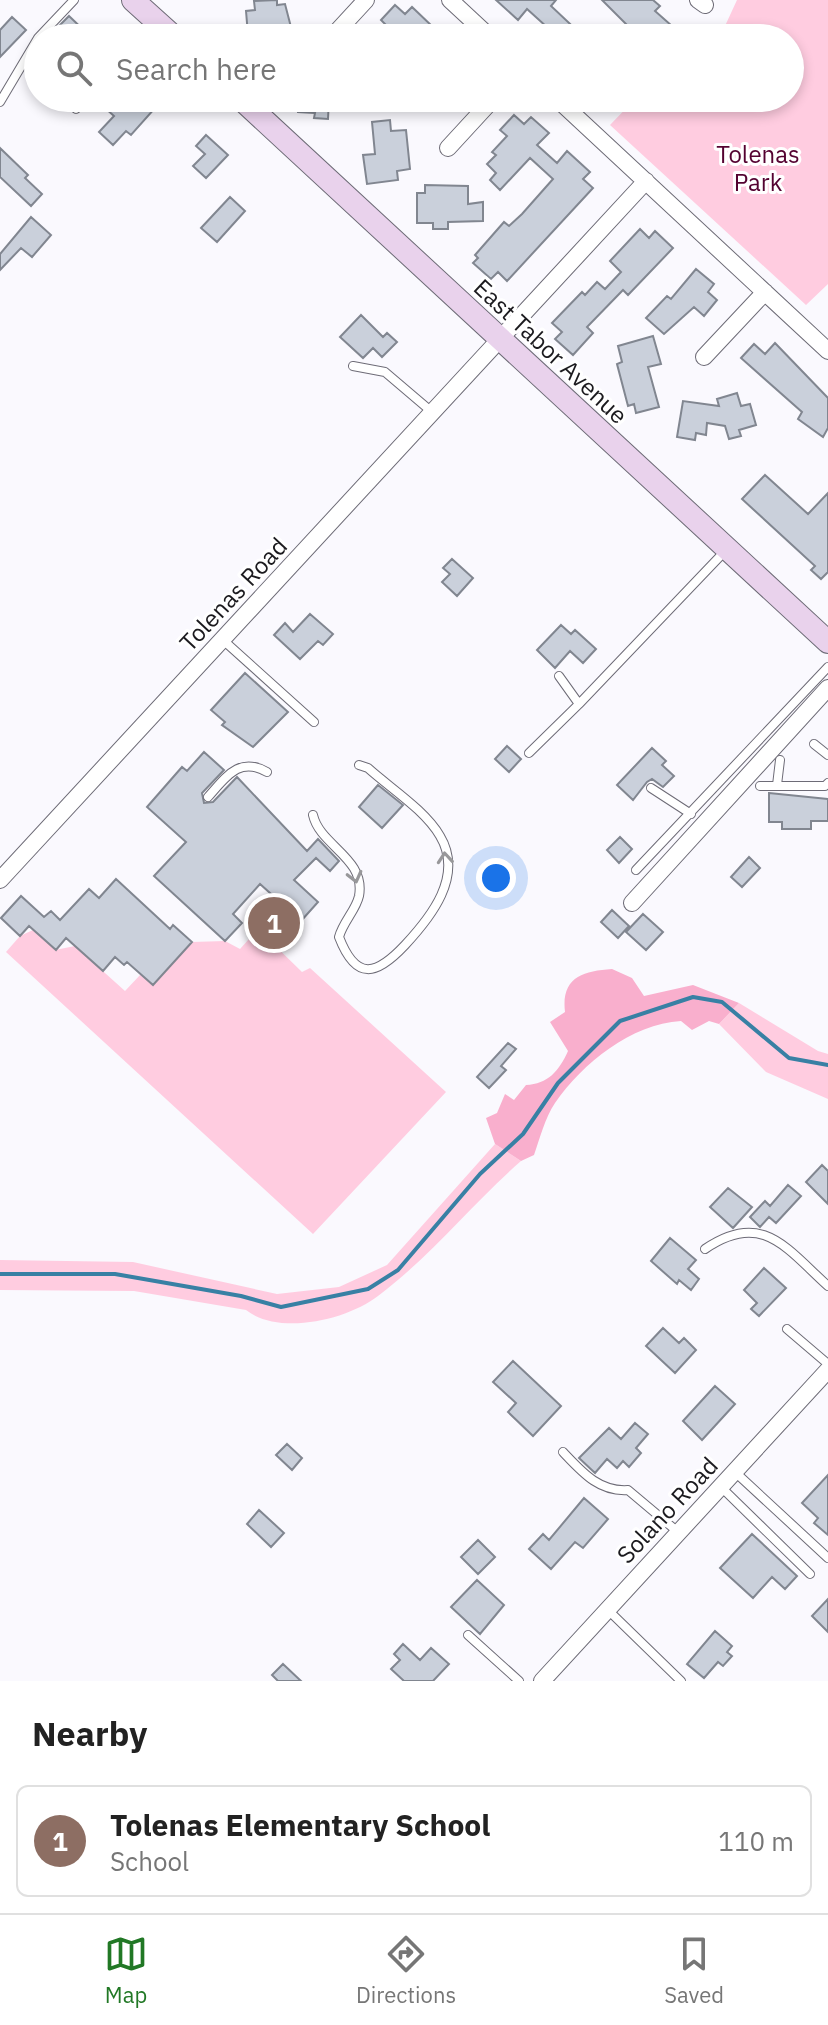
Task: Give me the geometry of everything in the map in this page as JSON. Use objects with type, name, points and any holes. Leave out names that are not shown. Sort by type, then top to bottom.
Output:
[{"type":"main road","points":[[133,0],[153,24]]},
{"type":"main road","name":"East Tabor Avenue","points":[[255,112],[828,642]]},
{"type":"street","points":[[344,24],[366,0]]},
{"type":"street","points":[[450,0],[476,24]]},
{"type":"street","points":[[448,148],[481,112]]},
{"type":"street","points":[[571,112],[828,351]]},
{"type":"street","name":"Tolenas Road","points":[[0,880],[646,181]]},
{"type":"street","points":[[704,357],[765,292]]},
{"type":"street","points":[[632,903],[828,688]]},
{"type":"street","name":"Solano Road","points":[[542,1681],[827,1373]]},
{"type":"lane","points":[[51,24],[74,0]]},
{"type":"lane","points":[[0,102],[24,62]]},
{"type":"lane","points":[[353,366],[385,372],[432,412]]},
{"type":"lane","points":[[529,753],[727,548]]},
{"type":"lane","points":[[223,640],[314,722]]},
{"type":"lane","points":[[636,870],[828,667]]},
{"type":"lane","points":[[559,676],[579,704]]},
{"type":"lane","points":[[814,744],[828,755]]},
{"type":"lane","points":[[777,785],[780,760]]},
{"type":"lane","points":[[208,797],[235,768],[256,765],[267,772]]},
{"type":"lane","points":[[313,815],[316,828],[351,862],[359,879],[359,898],[339,937],[344,950],[359,967],[373,971],[382,968],[420,928],[442,897],[446,881],[445,847],[435,828],[368,768],[359,765]]},
{"type":"lane","points":[[760,786],[825,786],[828,783]]},
{"type":"lane","points":[[651,788],[691,814]]},
{"type":"lane","points":[[705,1249],[729,1232],[762,1233],[778,1240],[828,1286]]},
{"type":"lane","points":[[787,1329],[827,1373]]},
{"type":"lane","points":[[563,1452],[590,1479],[612,1491],[628,1490],[679,1533]]},
{"type":"lane","points":[[735,1472],[828,1558]]},
{"type":"lane","points":[[721,1487],[810,1574]]},
{"type":"lane","points":[[608,1610],[681,1681]]},
{"type":"lane","points":[[468,1635],[519,1681]]},
{"type":"green space","name":"Tolenas Park","points":[[737,0],[828,0],[828,284],[806,305],[610,125],[623,112],[804,112],[804,24],[726,24]]},
{"type":"green space","points":[[258,929],[302,972],[310,968],[446,1092],[313,1234],[6,952],[20,936],[33,930],[55,950],[75,946],[125,991],[141,974],[154,985],[192,942],[225,941],[240,949]]},
{"type":"green space","points":[[739,1003],[828,1054],[828,1099],[766,1072],[719,1024]]},
{"type":"green space","points":[[495,1144],[521,1161],[397,1281],[365,1305],[331,1318],[313,1322],[276,1322],[246,1310],[134,1291],[0,1290],[0,1260],[133,1262],[277,1294],[339,1287],[387,1265]]},
{"type":"shaded area","points":[[612,969],[632,978],[644,996],[693,985],[739,1003],[719,1024],[709,1021],[692,1030],[681,1021],[662,1024],[644,1029],[610,1048],[566,1088],[548,1115],[534,1155],[521,1161],[495,1144],[486,1118],[497,1113],[505,1094],[514,1100],[526,1085],[541,1082],[557,1070],[568,1051],[550,1022],[565,1012],[566,991],[576,978]]},
{"type":"building","points":[[277,0],[277,5],[285,4],[290,24],[247,24],[246,11],[255,10],[254,1]]},
{"type":"building","points":[[496,0],[556,0],[551,6],[570,24],[544,24],[527,9],[518,20]]},
{"type":"building","points":[[602,0],[653,0],[660,6],[655,11],[670,24],[626,24]]},
{"type":"building","points":[[395,5],[405,14],[412,7],[430,24],[385,24],[381,20]]},
{"type":"building","points":[[69,16],[77,24],[61,24]]},
{"type":"building","points":[[12,17],[24,28],[24,32],[0,57],[0,30]]},
{"type":"building","points":[[110,112],[152,112],[131,135],[126,131],[113,145],[99,132],[114,116]]},
{"type":"building","points":[[298,112],[328,112],[328,119],[314,118],[315,113]]},
{"type":"building","points":[[514,115],[524,124],[531,117],[549,133],[537,145],[557,163],[567,151],[590,172],[583,179],[593,188],[507,281],[498,272],[491,279],[473,263],[478,258],[475,255],[504,222],[509,226],[522,214],[553,179],[530,158],[500,190],[490,180],[496,173],[487,164],[496,155],[492,152],[507,136],[500,130]]},
{"type":"building","points":[[390,120],[391,131],[406,130],[410,169],[397,171],[398,180],[367,184],[363,155],[375,154],[372,122]]},
{"type":"building","points":[[206,135],[228,155],[206,178],[193,166],[205,154],[196,146]]},
{"type":"building","points":[[0,148],[28,175],[25,178],[42,194],[31,206],[0,177]]},
{"type":"building","points":[[425,185],[468,186],[468,204],[483,202],[483,221],[448,222],[448,229],[433,229],[433,223],[417,223],[417,193],[425,193]]},
{"type":"building","points":[[230,197],[245,211],[217,242],[201,228]]},
{"type":"building","points":[[31,217],[51,235],[32,257],[21,248],[0,270],[0,254]]},
{"type":"building","points":[[640,229],[649,238],[655,231],[673,248],[628,295],[623,290],[587,327],[593,333],[573,355],[555,339],[562,332],[552,323],[582,292],[585,295],[597,282],[605,289],[621,272],[610,261]]},
{"type":"building","points":[[696,269],[714,284],[708,292],[717,300],[704,316],[694,307],[664,334],[646,318],[667,296],[671,299]]},
{"type":"building","points":[[361,315],[383,337],[387,333],[397,342],[382,357],[373,348],[363,358],[340,337]]},
{"type":"building","points":[[653,336],[661,364],[648,367],[659,407],[636,413],[634,404],[628,406],[617,364],[622,362],[618,346]]},
{"type":"building","points":[[775,343],[828,398],[828,428],[823,437],[798,419],[802,412],[741,358],[754,344],[765,354]]},
{"type":"building","points":[[737,393],[741,406],[750,404],[756,425],[739,430],[741,436],[729,439],[725,426],[707,423],[706,435],[696,433],[695,440],[677,437],[683,401],[719,406],[717,399]]},
{"type":"building","points":[[765,475],[808,514],[828,493],[828,572],[821,579],[811,570],[815,566],[742,499]]},
{"type":"building","points":[[452,559],[473,578],[457,596],[442,582],[450,574],[443,568]]},
{"type":"building","points":[[310,614],[333,634],[323,645],[318,641],[300,659],[274,635],[285,623],[293,632]]},
{"type":"building","points":[[561,625],[571,634],[575,630],[596,649],[583,663],[570,651],[555,668],[537,650]]},
{"type":"building","points":[[245,673],[288,712],[253,747],[222,725],[225,722],[211,710]]},
{"type":"building","points":[[507,746],[521,759],[509,772],[495,759]]},
{"type":"building","points":[[652,748],[666,761],[662,765],[674,776],[663,787],[652,779],[633,800],[617,785]]},
{"type":"building","points":[[204,752],[224,770],[202,793],[204,803],[213,802],[237,777],[307,851],[318,839],[339,861],[330,871],[316,858],[294,880],[318,902],[301,921],[260,884],[233,914],[242,923],[225,941],[154,876],[186,842],[147,807],[182,767],[187,771]]},
{"type":"building","points":[[378,785],[403,805],[382,828],[359,807]]},
{"type":"building","points":[[769,793],[828,799],[828,821],[811,821],[811,829],[782,829],[782,822],[769,822]]},
{"type":"building","points":[[620,837],[632,849],[619,863],[607,850]]},
{"type":"building","points":[[749,857],[760,868],[742,887],[731,877]]},
{"type":"building","points":[[116,879],[170,929],[173,925],[192,942],[153,985],[127,962],[124,965],[115,957],[103,971],[66,938],[56,950],[29,926],[20,936],[1,918],[21,896],[44,917],[51,911],[60,920],[89,889],[99,898]]},
{"type":"building","points":[[612,910],[629,926],[618,938],[601,922]]},
{"type":"building","points":[[643,914],[663,932],[646,950],[626,932]]},
{"type":"building","points":[[508,1043],[516,1049],[501,1066],[506,1070],[489,1088],[477,1077]]},
{"type":"building","points":[[822,1165],[828,1171],[828,1204],[806,1182]]},
{"type":"building","points":[[788,1185],[801,1196],[776,1223],[769,1217],[760,1227],[750,1217],[765,1201],[770,1206]]},
{"type":"building","points":[[728,1188],[752,1207],[733,1228],[710,1207]]},
{"type":"building","points":[[670,1238],[696,1260],[688,1269],[699,1279],[691,1290],[679,1280],[677,1284],[651,1261]]},
{"type":"building","points":[[764,1268],[786,1288],[759,1316],[751,1309],[757,1303],[744,1290]]},
{"type":"building","points":[[663,1328],[679,1343],[684,1338],[696,1350],[675,1373],[646,1346]]},
{"type":"building","points":[[513,1361],[561,1406],[533,1436],[508,1412],[516,1403],[493,1382]]},
{"type":"building","points":[[715,1386],[735,1404],[702,1440],[683,1421]]},
{"type":"building","points":[[635,1423],[648,1434],[636,1448],[641,1453],[629,1467],[623,1461],[617,1468],[607,1459],[595,1473],[579,1458],[609,1428],[621,1439]]},
{"type":"building","points":[[287,1444],[302,1458],[292,1470],[276,1455]]},
{"type":"building","points":[[828,1475],[828,1535],[814,1523],[818,1518],[802,1503]]},
{"type":"building","points":[[584,1498],[608,1519],[583,1548],[575,1542],[551,1569],[529,1549],[543,1534],[549,1540]]},
{"type":"building","points":[[259,1510],[284,1533],[271,1547],[247,1524]]},
{"type":"building","points":[[752,1534],[797,1576],[785,1589],[772,1577],[753,1598],[720,1568]]},
{"type":"building","points":[[478,1540],[495,1557],[478,1574],[461,1557]]},
{"type":"building","points":[[477,1580],[504,1605],[480,1634],[451,1607]]},
{"type":"building","points":[[828,1599],[828,1632],[812,1616]]},
{"type":"building","points":[[715,1631],[732,1646],[727,1652],[732,1656],[723,1666],[718,1662],[704,1678],[687,1664]]},
{"type":"building","points":[[403,1644],[420,1660],[431,1648],[449,1664],[433,1681],[404,1681],[391,1669],[400,1660],[394,1654]]},
{"type":"building","points":[[283,1664],[301,1681],[278,1681],[272,1675]]},
{"type":"waterway","points":[[0,1274],[115,1274],[241,1296],[281,1307],[368,1289],[398,1270],[480,1174],[523,1134],[558,1083],[620,1021],[693,997],[722,1002],[789,1058],[828,1065]]},
{"type":"place","name":"Tolenas Elementary School","points":[[274,923]]}]
